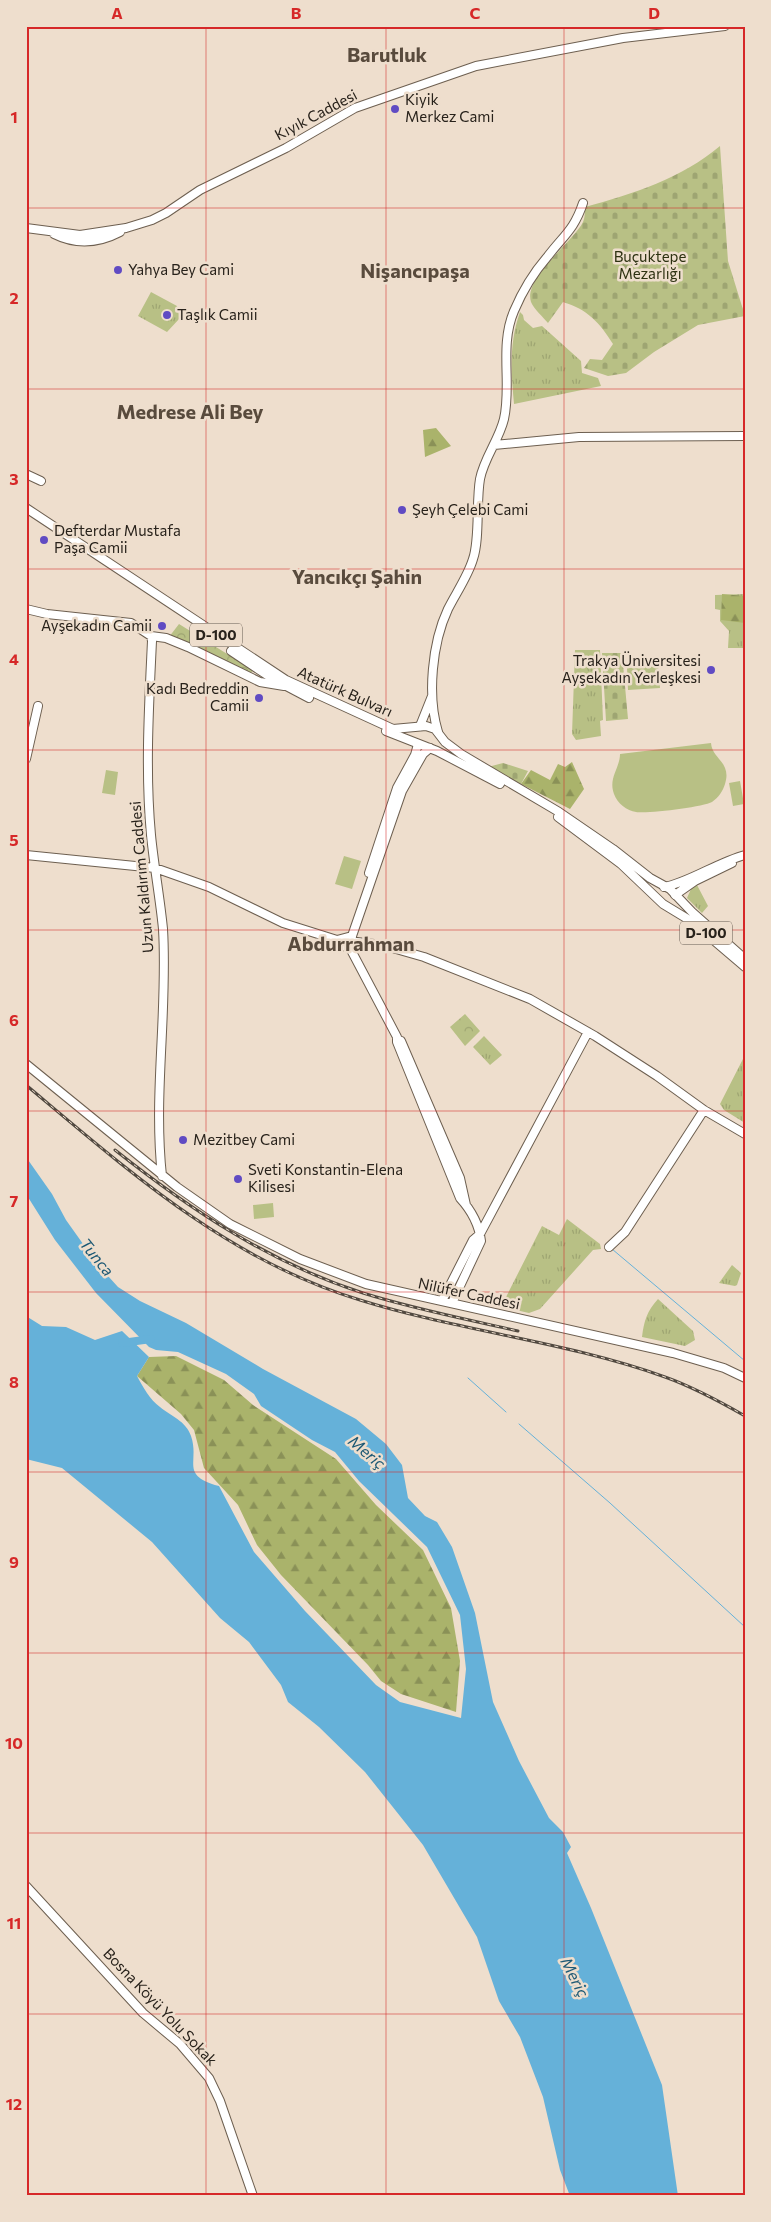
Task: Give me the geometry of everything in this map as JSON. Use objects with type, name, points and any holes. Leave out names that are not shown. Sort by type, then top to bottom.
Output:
[{"type":"main road","name":"Kıyık Caddesi","points":[[26,228],[80,235],[126,228],[166,213],[200,190],[271,153],[341,110],[457,69],[618,35],[687,26]]},
{"type":"main road","name":"Kıyık Caddesi","points":[[547,51],[622,38],[725,26]]},
{"type":"main road","points":[[403,782],[423,754],[436,740],[438,732],[433,690],[439,631],[474,558],[480,479],[505,412],[506,344],[512,317],[547,256],[573,229],[583,203]]},
{"type":"main road","points":[[494,444],[579,437],[745,436]]},
{"type":"main road","points":[[26,474],[41,481]]},
{"type":"main road","name":"Atatürk Bulvarı","points":[[26,508],[275,675],[393,729],[408,729],[420,726],[430,727],[438,732],[456,750],[559,812],[675,895],[745,959]]},
{"type":"main road","name":"Atatürk Bulvarı","points":[[26,514],[284,686],[430,748],[475,770],[552,813],[607,853],[663,904],[691,920],[745,967]]},
{"type":"main road","points":[[26,609],[47,614],[131,623],[150,636],[166,638],[188,647],[260,682],[284,686]]},
{"type":"main road","name":"Uzun Kaldırım Caddesi","points":[[150,636],[152,641],[148,716],[149,806],[163,930],[163,1033],[158,1110],[162,1176]]},
{"type":"main road","points":[[348,948],[355,948],[353,939],[362,906],[368,895],[403,782],[415,755],[418,744],[417,733],[433,690]]},
{"type":"main road","points":[[26,760],[38,706]]},
{"type":"main road","points":[[26,855],[155,868],[208,887],[283,924],[337,940],[348,948],[396,1037],[400,1038],[409,1057],[460,1178],[466,1205],[470,1209],[480,1234],[481,1241],[452,1304]]},
{"type":"main road","points":[[654,895],[659,888],[680,883],[726,860],[745,855]]},
{"type":"main road","points":[[663,904],[670,902],[675,895],[698,879],[745,859]]},
{"type":"main road","points":[[337,940],[353,939],[416,955],[493,983],[530,999],[588,1032],[657,1076],[704,1110],[745,1134]]},
{"type":"main road","points":[[442,1301],[473,1240],[480,1234],[588,1032]]},
{"type":"main road","name":"Nilüfer Caddesi","points":[[26,1064],[162,1176],[200,1204],[237,1228],[300,1260],[366,1284],[682,1356],[724,1368],[745,1378]]},
{"type":"main road","points":[[609,1247],[625,1232],[704,1110]]},
{"type":"main road","name":"Bosna Köyü Yolu Sokak","points":[[26,1886],[143,2013],[180,2044],[209,2078],[220,2101],[253,2196]]},
{"type":"green space","name":"Buçuktepe Mezarlığı","points":[[720,146],[728,261],[745,316],[698,325],[654,352],[626,373],[608,376],[584,368],[590,359],[602,360],[613,344],[592,318],[572,305],[563,302],[548,323],[531,302],[534,282],[578,230],[584,220],[585,207],[656,184],[690,167]]},
{"type":"green space","points":[[151,292],[177,306],[180,318],[167,332],[138,316]]},
{"type":"green space","points":[[520,312],[524,320],[533,328],[542,326],[581,361],[582,373],[598,378],[601,386],[514,404],[512,346]]},
{"type":"green space","points":[[436,428],[451,446],[425,457],[423,430]]},
{"type":"green space","points":[[722,594],[745,596],[745,623],[721,620]]},
{"type":"green space","points":[[745,594],[745,648],[728,648],[729,631],[720,621],[720,610],[715,609],[715,595]]},
{"type":"green space","points":[[179,624],[253,670],[252,672],[248,673],[169,637]]},
{"type":"green space","points":[[575,650],[600,650],[603,720],[600,721],[601,736],[576,740],[572,734]]},
{"type":"green space","points":[[602,653],[622,653],[628,719],[606,721]]},
{"type":"green space","points":[[658,666],[660,688],[628,690],[627,668]]},
{"type":"green space","points":[[711,743],[726,771],[722,792],[712,802],[687,808],[642,812],[626,808],[615,797],[612,783],[620,754]]},
{"type":"green space","points":[[572,762],[584,789],[570,809],[521,784],[531,770],[550,780],[558,764],[565,767]]},
{"type":"green space","points":[[503,763],[528,771],[521,784],[488,767]]},
{"type":"green space","points":[[106,770],[118,772],[115,795],[102,793]]},
{"type":"green space","points":[[740,781],[744,804],[733,806],[729,783]]},
{"type":"green space","points":[[344,856],[361,861],[352,889],[335,884]]},
{"type":"green space","points":[[697,885],[708,906],[702,913],[687,898],[691,889]]},
{"type":"green space","points":[[465,1014],[480,1031],[465,1046],[450,1027]]},
{"type":"green space","points":[[484,1036],[502,1055],[490,1065],[473,1047]]},
{"type":"green space","points":[[745,1055],[745,1123],[724,1110],[720,1104]]},
{"type":"green space","points":[[273,1203],[274,1217],[254,1219],[253,1205]]},
{"type":"green space","points":[[567,1219],[600,1244],[601,1249],[593,1250],[540,1309],[529,1313],[507,1308],[504,1301],[542,1226],[559,1235]]},
{"type":"green space","points":[[732,1265],[741,1273],[737,1285],[719,1283]]},
{"type":"green space","points":[[658,1299],[693,1331],[695,1340],[685,1346],[642,1337],[647,1316]]},
{"type":"green space","points":[[176,1356],[224,1380],[253,1405],[336,1459],[376,1505],[423,1550],[451,1608],[460,1661],[456,1712],[401,1694],[381,1681],[368,1665],[281,1575],[257,1545],[238,1505],[204,1468],[194,1430],[181,1414],[137,1376],[149,1357]]},
{"type":"water","points":[[26,1157],[52,1194],[66,1220],[98,1265],[118,1287],[140,1301],[186,1323],[263,1369],[356,1419],[386,1444],[402,1465],[408,1498],[425,1516],[437,1522],[452,1547],[475,1613],[493,1702],[519,1761],[549,1818],[563,1832],[571,1847],[567,1853],[662,2085],[678,2196],[570,2196],[560,2170],[543,2097],[520,2037],[499,2001],[477,1937],[423,1845],[365,1772],[319,1727],[288,1702],[281,1685],[249,1642],[220,1618],[152,1542],[62,1468],[26,1459],[26,1316],[42,1326],[66,1327],[95,1340],[122,1331],[149,1357],[137,1376],[147,1393],[156,1404],[186,1426],[189,1431],[193,1445],[193,1467],[195,1472],[207,1482],[219,1486],[254,1552],[305,1611],[376,1685],[400,1702],[461,1718],[466,1669],[460,1615],[427,1547],[359,1481],[335,1452],[312,1440],[261,1406],[254,1394],[226,1374],[178,1352],[156,1350],[149,1347],[96,1293],[55,1240],[26,1194]]},
{"type":"waterway","points":[[612,1249],[745,1361]]},
{"type":"waterway","name":"Meriç","points":[[122,1343],[151,1339]]},
{"type":"waterway","points":[[468,1378],[506,1412]]},
{"type":"waterway","points":[[519,1424],[610,1503],[745,1627]]},
{"type":"railway","points":[[26,1085],[104,1150],[182,1210],[267,1262],[312,1283],[398,1311],[552,1345],[628,1365],[686,1385],[745,1416]]},
{"type":"railway","points":[[115,1150],[202,1214],[233,1233],[329,1281],[382,1299],[518,1331]]},
{"type":"place","name":"Kiyik Merkez Cami","points":[[395,109]]},
{"type":"place","name":"Yahya Bey Cami","points":[[118,270]]},
{"type":"place","name":"Taşlık Camii","points":[[167,315]]},
{"type":"place","name":"Şeyh Çelebi Cami","points":[[402,510]]},
{"type":"place","name":"Defterdar Mustafa Paşa Camii","points":[[44,540]]},
{"type":"place","name":"Ayşekadın Camii","points":[[162,626]]},
{"type":"place","name":"Trakya Üniversitesi Ayşekadın Yerleşkesi","points":[[711,670]]},
{"type":"place","name":"Kadı Bedreddin Camii","points":[[259,698]]},
{"type":"place","name":"Mezitbey Cami","points":[[183,1140]]},
{"type":"place","name":"Sveti Konstantin-Elena Kilisesi","points":[[238,1179]]},
{"type":"district","name":"Barutluk","points":[[387,55]]},
{"type":"district","name":"Nişancıpaşa","points":[[415,271]]},
{"type":"district","name":"Medrese Ali Bey","points":[[190,412]]},
{"type":"district","name":"Yancıkçı Şahin","points":[[357,577]]},
{"type":"district","name":"Abdurrahman","points":[[351,944]]},
{"type":"water label","name":"Tunca","points":[[97,1257]]}]
